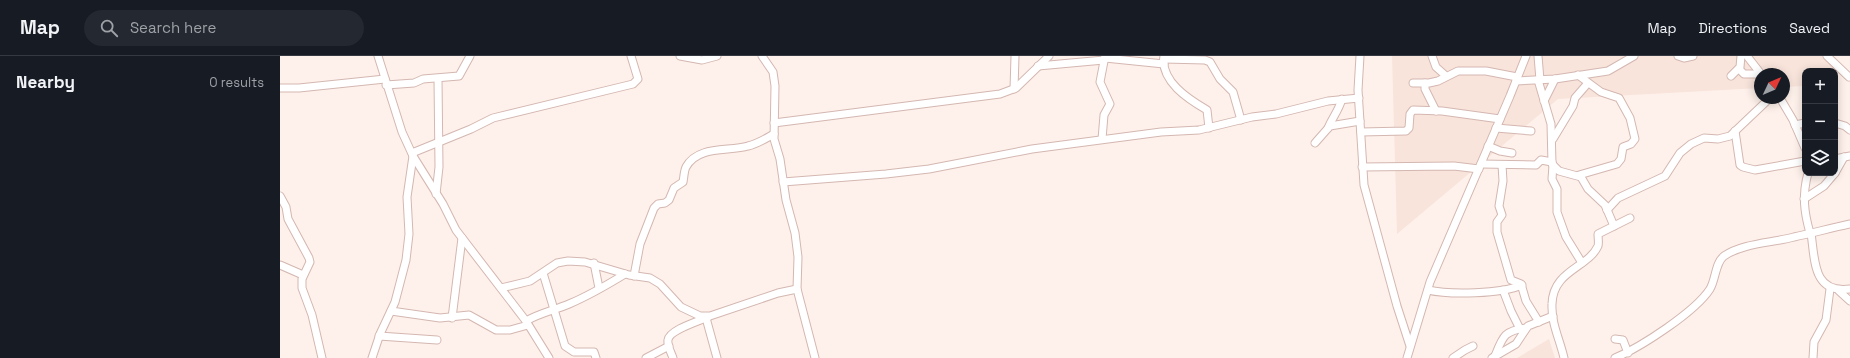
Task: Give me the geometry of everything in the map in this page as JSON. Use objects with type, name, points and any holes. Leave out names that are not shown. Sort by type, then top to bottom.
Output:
[{"type":"street","points":[[378,56],[412,154],[446,214],[462,238],[509,298],[549,358]]},
{"type":"street","points":[[280,88],[386,82],[418,83],[427,79],[438,79],[462,74],[470,56]]},
{"type":"street","points":[[412,154],[493,118],[633,84],[638,79],[631,56]]},
{"type":"street","points":[[680,56],[702,60],[717,56]]},
{"type":"street","points":[[762,56],[773,72],[775,86],[774,134],[798,257],[797,289],[815,358]]},
{"type":"street","points":[[1014,89],[1015,56]]},
{"type":"street","points":[[774,123],[1000,94],[1014,89],[1049,56]]},
{"type":"street","points":[[1360,56],[1359,98],[1364,185],[1397,306],[1410,346]]},
{"type":"street","points":[[1432,56],[1436,67],[1446,76]]},
{"type":"street","points":[[1407,358],[1428,290],[1526,56]]},
{"type":"street","points":[[1538,56],[1539,80],[1551,124],[1553,139],[1552,179],[1557,189],[1557,212],[1566,237],[1582,263]]},
{"type":"street","points":[[1412,83],[1438,81],[1458,71],[1486,71],[1517,79],[1556,79],[1608,71],[1634,56]]},
{"type":"street","points":[[1678,56],[1684,58],[1693,56]]},
{"type":"street","points":[[1731,76],[1739,68],[1741,56]]},
{"type":"street","points":[[1747,56],[1756,68]]},
{"type":"street","points":[[1827,56],[1849,77]]},
{"type":"street","points":[[1038,66],[1105,58],[1205,60],[1210,62],[1220,79],[1234,92],[1241,120]]},
{"type":"street","points":[[1102,139],[1104,115],[1110,104],[1100,82],[1105,58]]},
{"type":"street","points":[[1164,60],[1168,78],[1197,105],[1207,110],[1209,128]]},
{"type":"street","points":[[1739,68],[1744,74],[1754,74]]},
{"type":"street","points":[[1362,167],[1536,165],[1541,160],[1552,164],[1559,171],[1579,175],[1617,164],[1621,159],[1623,147],[1632,144],[1635,139],[1630,118],[1619,98],[1601,92],[1578,75]]},
{"type":"street","points":[[436,194],[439,167],[438,79]]},
{"type":"street","points":[[1544,101],[1556,79]]},
{"type":"street","points":[[1425,83],[1425,89],[1436,111]]},
{"type":"street","points":[[1553,139],[1574,106],[1575,98],[1588,83]]},
{"type":"street","points":[[783,182],[929,169],[1032,149],[1161,132],[1199,130],[1342,99],[1359,98]]},
{"type":"street","points":[[1314,143],[1328,128],[1333,117],[1339,112],[1342,99]]},
{"type":"street","points":[[1607,210],[1618,198],[1665,176],[1680,153],[1691,144],[1704,138],[1724,138],[1735,131],[1764,104]]},
{"type":"street","points":[[1783,104],[1802,141]]},
{"type":"street","points":[[1361,132],[1406,131],[1409,128],[1412,111],[1436,111],[1500,118]]},
{"type":"street","points":[[1328,128],[1336,124],[1360,121]]},
{"type":"street","points":[[1795,125],[1802,124]]},
{"type":"street","points":[[1838,124],[1845,126],[1850,130]]},
{"type":"street","points":[[1496,128],[1531,130]]},
{"type":"street","points":[[1735,131],[1740,165],[1743,168],[1755,170],[1802,162]]},
{"type":"street","points":[[634,276],[640,244],[654,208],[656,205],[665,203],[670,198],[674,188],[683,182],[685,168],[689,163],[698,156],[710,150],[748,146],[774,134]]},
{"type":"street","points":[[1488,146],[1500,151],[1512,153]]},
{"type":"street","points":[[372,358],[379,336],[391,311],[403,274],[410,234],[408,197],[412,154]]},
{"type":"street","points":[[1838,169],[1847,156]]},
{"type":"street","points":[[1502,165],[1503,181],[1499,206],[1502,215],[1497,222],[1496,232],[1511,280],[1518,282],[1522,286],[1526,301],[1536,323]]},
{"type":"street","points":[[1579,175],[1588,189],[1605,205],[1614,226]]},
{"type":"street","points":[[1808,176],[1804,199],[1804,214],[1811,233],[1817,269],[1821,280],[1830,289],[1839,291],[1850,290]]},
{"type":"street","points":[[1804,199],[1824,186],[1832,176]]},
{"type":"street","points":[[280,196],[286,207],[288,219],[310,258],[310,262],[303,275],[302,288],[312,315],[322,358]]},
{"type":"street","points":[[1564,358],[1552,316],[1552,299],[1556,289],[1568,271],[1582,263],[1597,247],[1598,234],[1630,218]]},
{"type":"street","points":[[1615,358],[1628,352],[1665,328],[1700,301],[1709,290],[1720,260],[1724,256],[1741,249],[1850,224]]},
{"type":"street","points":[[452,318],[462,238]]},
{"type":"street","points":[[501,288],[530,281],[562,262],[594,264],[624,274],[645,277],[655,281],[676,303],[686,310],[700,316],[708,317]]},
{"type":"street","points":[[594,264],[599,288]]},
{"type":"street","points":[[280,265],[303,275]]},
{"type":"street","points":[[543,273],[566,348],[578,352],[594,352],[596,358]]},
{"type":"street","points":[[391,311],[440,318],[452,318],[469,315],[496,330],[510,330],[553,309],[568,304],[624,274]]},
{"type":"street","points":[[509,298],[515,285]]},
{"type":"street","points":[[1428,290],[1474,293],[1503,290],[1522,286]]},
{"type":"street","points":[[673,358],[668,346],[671,333],[708,317],[762,298],[797,289]]},
{"type":"street","points":[[1813,358],[1814,342],[1826,320],[1830,289]]},
{"type":"street","points":[[1494,357],[1516,344],[1524,335],[1523,329],[1511,311],[1503,290]]},
{"type":"street","points":[[1839,291],[1850,301]]},
{"type":"street","points":[[1494,357],[1502,338],[1511,331],[1523,329],[1552,316]]},
{"type":"street","points":[[708,317],[717,358]]},
{"type":"street","points":[[1536,323],[1555,326]]},
{"type":"street","points":[[379,336],[437,340]]},
{"type":"street","points":[[1615,339],[1623,340],[1628,352]]},
{"type":"street","points":[[648,357],[668,346]]},
{"type":"street","points":[[1453,358],[1464,350],[1473,346]]},
{"type":"shaded area","points":[[1392,56],[1834,56],[1834,68],[1802,68],[1802,86],[1790,87],[1790,68],[1754,68],[1754,88],[1558,99],[1397,234]]},
{"type":"shaded area","points":[[1549,339],[1555,358],[1517,358]]}]
